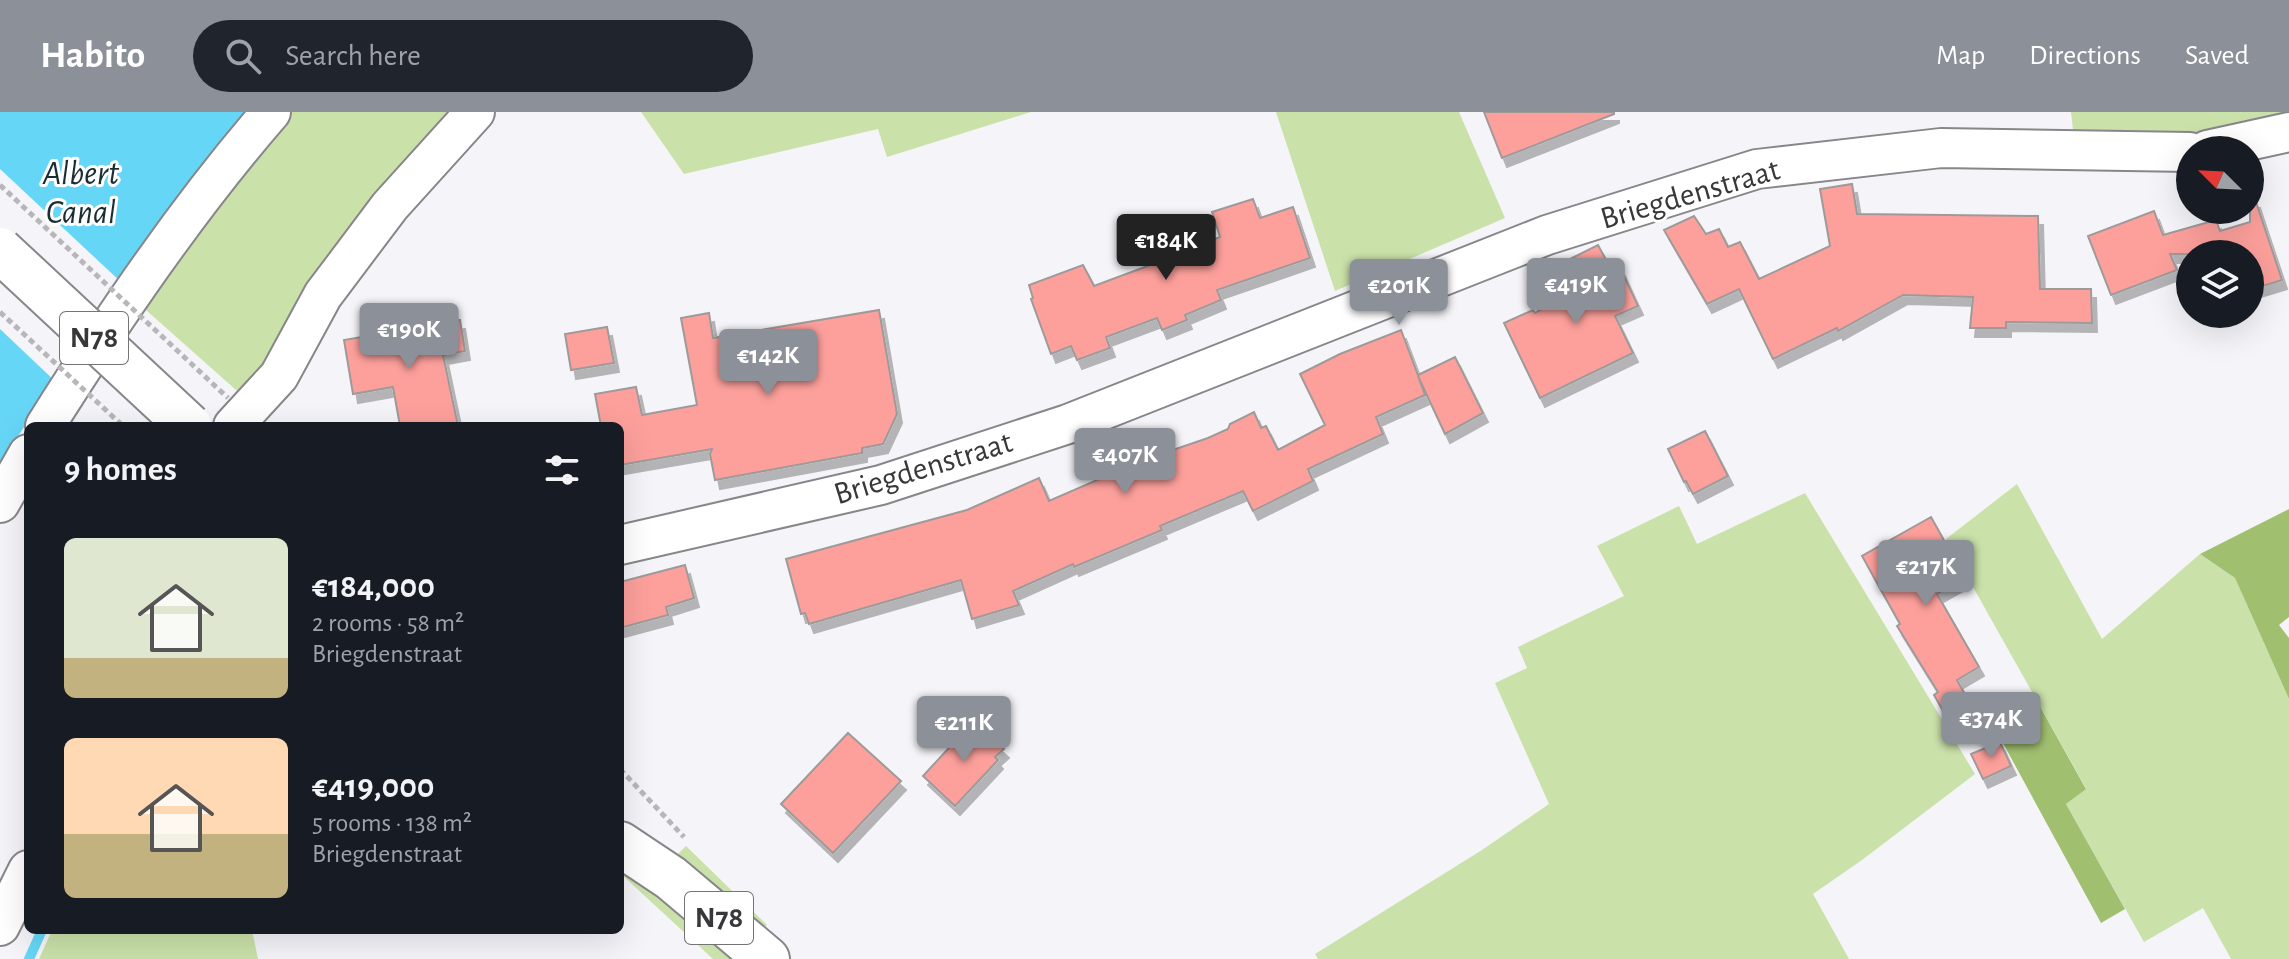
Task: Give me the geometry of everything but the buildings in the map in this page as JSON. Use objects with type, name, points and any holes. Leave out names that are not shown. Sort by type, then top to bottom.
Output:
[{"type":"main road","name":"N78","points":[[0,250],[185,422]]},
{"type":"main road","name":"N78","points":[[624,819],[671,878]]},
{"type":"main road","name":"N78","points":[[624,847],[671,878],[767,959]]},
{"type":"street","points":[[48,422],[163,251],[271,112]]},
{"type":"street","points":[[231,412],[279,376],[323,295],[390,206],[475,112]]},
{"type":"street","points":[[2264,137],[2289,132]]},
{"type":"street","name":"Briegdenstraat","points":[[624,544],[881,485],[1068,424],[1547,235],[1757,169],[1941,148],[2176,152]]},
{"type":"street","points":[[0,503],[24,461]]},
{"type":"street","points":[[0,926],[24,878]]},
{"type":"path","points":[[0,185],[231,412]]},
{"type":"path","points":[[0,312],[119,422]]},
{"type":"green space","points":[[285,112],[461,112],[268,378],[243,392],[236,390],[138,303]]},
{"type":"green space","points":[[641,112],[1031,112],[887,157],[878,129],[684,174]]},
{"type":"green space","points":[[1276,112],[1459,112],[1505,218],[1335,291]]},
{"type":"green space","points":[[2071,112],[2289,112],[2289,115],[2214,134],[2139,139],[2074,138]]},
{"type":"green space","points":[[2017,484],[2102,639],[2200,554],[2235,578],[2289,699],[2289,959],[2231,959],[2203,908],[2144,942],[2066,804],[2086,788],[1946,539]]},
{"type":"green space","points":[[1805,493],[1975,774],[1813,894],[1849,959],[1318,959],[1315,954],[1482,850],[1549,804],[1495,683],[1527,668],[1518,647],[1624,596],[1597,546],[1679,506],[1697,544]]},
{"type":"green space","points":[[2289,509],[2289,617],[2279,625],[2289,638],[2289,699],[2235,578],[2200,554]]},
{"type":"green space","points":[[2033,694],[2086,789],[2066,804],[2125,909],[2101,923],[1992,723]]},
{"type":"green space","points":[[686,846],[767,925],[759,933],[689,870],[678,854]]},
{"type":"green space","points":[[624,868],[738,959],[713,959],[624,877]]},
{"type":"green space","points":[[50,934],[253,934],[258,959],[39,959]]},
{"type":"water","name":"Albert Canal","points":[[0,112],[247,112],[126,270],[27,422],[24,422],[24,427],[0,464]]},
{"type":"pier","points":[[0,169],[122,283],[57,383],[0,329]]},
{"type":"waterway","points":[[29,959],[40,934]]}]
